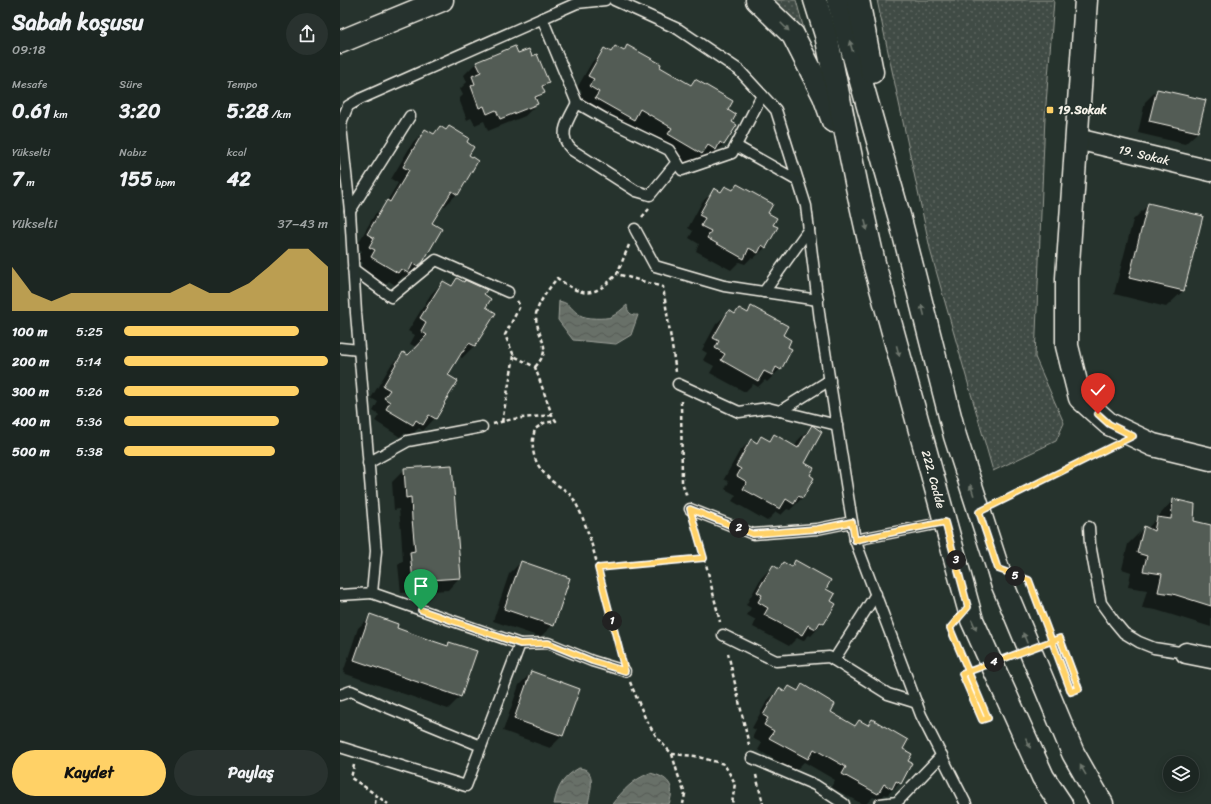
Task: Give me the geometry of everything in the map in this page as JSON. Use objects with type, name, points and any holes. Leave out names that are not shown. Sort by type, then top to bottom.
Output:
[{"type":"main road","points":[[340,37],[403,0]]},
{"type":"main road","points":[[340,42],[442,0]]},
{"type":"main road","points":[[757,0],[793,35],[824,96],[857,187]]},
{"type":"main road","points":[[815,0],[826,35],[857,187]]},
{"type":"main road","points":[[838,0],[900,219],[955,436],[1002,583],[1073,753],[1102,804]]},
{"type":"main road","points":[[858,0],[900,219]]},
{"type":"main road","points":[[1086,0],[1067,278],[1067,346],[1080,398],[1109,424],[1133,436],[1153,445],[1211,459]]},
{"type":"main road","name":"222. Cadde","points":[[857,187],[874,263],[972,620],[1043,777],[1061,804]]},
{"type":"street","name":"19. Sokak","points":[[1076,138],[1211,171]]},
{"type":"street","points":[[1186,653],[1211,658]]},
{"type":"lane","points":[[372,592],[376,551],[359,350],[350,211],[341,120],[348,106],[360,99],[577,3],[605,0]]},
{"type":"lane","points":[[614,0],[678,29],[739,70],[776,110],[806,206],[818,300],[855,540],[922,715],[966,804]]},
{"type":"lane","points":[[542,18],[577,103],[605,119],[670,150],[682,170],[732,153],[762,95]]},
{"type":"lane","points":[[577,103],[565,129],[564,138],[566,145],[623,184],[636,191],[650,195],[677,162]]},
{"type":"lane","points":[[350,211],[410,116]]},
{"type":"lane","points":[[736,146],[798,182]]},
{"type":"lane","points":[[635,229],[655,266],[724,286],[818,300]]},
{"type":"lane","points":[[764,292],[809,229]]},
{"type":"lane","points":[[353,269],[391,297],[436,260],[508,292]]},
{"type":"lane","points":[[340,348],[359,350]]},
{"type":"lane","points":[[780,411],[830,380]]},
{"type":"lane","points":[[678,384],[739,412],[768,408],[837,425]]},
{"type":"lane","points":[[368,463],[408,441],[482,427]]},
{"type":"lane","points":[[690,509],[753,534],[817,529],[852,522]]},
{"type":"lane","points":[[855,540],[945,522]]},
{"type":"lane","points":[[1089,527],[1090,544],[1101,603],[1114,621],[1124,633],[1139,642],[1154,648],[1186,653]]},
{"type":"lane","points":[[340,595],[372,592],[520,644],[548,643],[592,661],[625,671]]},
{"type":"lane","points":[[834,660],[876,594]]},
{"type":"lane","points":[[723,635],[776,661],[829,657],[888,694],[917,703]]},
{"type":"lane","points":[[340,747],[466,786],[520,644]]},
{"type":"lane","points":[[340,695],[351,691],[481,746]]},
{"type":"lane","points":[[886,804],[897,802],[942,755]]},
{"type":"lane","points":[[752,758],[815,785],[844,804]]},
{"type":"path","points":[[535,367],[541,360],[544,352],[536,315],[544,297],[557,278],[572,289],[582,293],[588,293],[596,292],[603,288],[617,274]]},
{"type":"path","points":[[502,422],[514,356],[505,335],[520,306],[508,292]]},
{"type":"path","points":[[514,356],[535,367],[552,415],[556,421],[544,423],[535,428],[532,439],[533,453],[537,465],[574,499],[588,531],[625,671],[646,720],[658,739],[672,754],[685,794],[683,804]]},
{"type":"path","points":[[681,404],[682,482],[704,558],[763,804]]},
{"type":"path","points":[[482,427],[513,419],[552,415]]},
{"type":"path","points":[[979,512],[1133,436]]},
{"type":"path","points":[[598,568],[704,558]]},
{"type":"path","points":[[968,607],[950,628],[988,718],[982,720],[962,674],[1060,638],[1079,689],[1071,692],[1029,580],[998,569]]},
{"type":"path","points":[[356,752],[351,778],[388,804]]},
{"type":"path","points":[[672,754],[695,756],[724,764],[735,783],[732,804]]},
{"type":"path","points":[[375,804],[376,795]]},
{"type":"shaded area","points":[[774,0],[796,0],[806,37]]},
{"type":"shaded area","points":[[877,0],[1054,0],[1045,117],[1035,357],[1064,423],[1056,441],[993,471],[931,253]]},
{"type":"water","points":[[559,301],[569,305],[577,313],[591,318],[611,317],[627,305],[630,313],[633,315],[638,315],[631,335],[616,344],[573,340],[558,320]]},
{"type":"water","points":[[579,768],[585,769],[589,772],[591,777],[591,788],[588,804],[554,804],[559,787],[573,771]]},
{"type":"water","points":[[650,773],[662,777],[669,783],[672,792],[669,804],[612,804],[633,782]]},
{"type":"building","points":[[627,45],[661,64],[660,67],[691,85],[695,79],[733,101],[728,110],[736,115],[732,122],[737,125],[724,145],[720,142],[716,150],[708,145],[702,154],[668,134],[672,128],[640,109],[634,120],[595,98],[599,92],[589,86],[594,79],[588,76],[604,48],[611,52],[615,46],[624,51]]},
{"type":"building","points":[[515,46],[518,53],[529,49],[532,56],[537,54],[549,83],[542,86],[545,93],[535,97],[538,104],[500,119],[496,110],[487,114],[484,106],[479,108],[471,86],[475,84],[472,76],[481,72],[476,62]]},
{"type":"building","points":[[1157,89],[1206,100],[1198,132],[1149,121]]},
{"type":"building","points":[[440,126],[446,130],[449,126],[469,138],[467,142],[474,147],[469,155],[478,161],[458,195],[452,191],[432,223],[442,229],[423,262],[418,266],[413,263],[408,273],[401,269],[398,273],[371,257],[375,250],[369,247],[374,238],[367,234],[387,200],[390,202],[409,170],[403,167],[425,129],[434,134]]},
{"type":"building","points":[[737,184],[773,204],[768,213],[777,218],[773,225],[778,227],[766,248],[762,245],[758,253],[749,248],[744,259],[707,238],[711,231],[701,226],[705,218],[699,215],[714,188],[721,192],[725,186],[733,190]]},
{"type":"building","points":[[1148,203],[1203,216],[1184,291],[1129,278]]},
{"type":"building","points":[[457,278],[487,290],[484,294],[491,299],[486,307],[496,313],[475,346],[469,343],[448,375],[458,381],[436,419],[429,415],[423,425],[416,420],[413,425],[386,409],[390,402],[384,398],[390,390],[383,386],[403,352],[408,355],[427,335],[421,331],[426,322],[420,318],[443,281],[452,286]]},
{"type":"building","points":[[751,306],[788,326],[783,335],[791,340],[788,347],[792,349],[781,370],[776,367],[772,375],[764,371],[758,381],[721,360],[725,354],[715,348],[719,341],[713,338],[729,310],[735,314],[739,308],[748,313]]},
{"type":"building","points":[[812,425],[822,432],[805,463],[814,468],[810,475],[814,478],[803,498],[798,496],[794,504],[786,499],[780,509],[743,489],[747,482],[737,476],[741,469],[736,466],[751,439],[757,443],[761,436],[770,441],[774,434],[798,448]]},
{"type":"building","points":[[452,465],[461,578],[413,581],[410,552],[415,551],[411,497],[406,498],[404,468]]},
{"type":"building","points":[[1173,499],[1195,504],[1194,521],[1211,525],[1211,606],[1173,594],[1158,592],[1162,574],[1143,571],[1147,556],[1137,553],[1144,526],[1154,531],[1157,517],[1171,519]]},
{"type":"building","points":[[795,560],[831,580],[826,589],[835,594],[831,601],[836,604],[824,624],[820,622],[816,629],[808,625],[802,635],[764,615],[768,608],[758,602],[762,595],[757,592],[773,565],[779,569],[783,562],[792,567]]},
{"type":"building","points":[[521,561],[570,578],[554,626],[504,609]]},
{"type":"building","points":[[370,614],[398,624],[397,628],[427,639],[448,646],[449,642],[477,651],[461,697],[354,660]]},
{"type":"building","points":[[531,671],[580,689],[563,736],[514,719]]},
{"type":"building","points":[[802,684],[835,704],[831,712],[855,726],[859,720],[868,725],[872,719],[908,740],[903,749],[912,754],[908,761],[912,763],[901,784],[896,781],[892,789],[884,784],[878,794],[842,774],[846,767],[814,749],[808,759],[769,738],[774,731],[764,725],[768,718],[763,715],[779,688],[785,692],[789,686],[798,691]]},
{"type":"place","name":"19.Sokak","points":[[1050,110]]},
{"type":"route","points":[[421,610],[520,644],[548,643],[592,661],[625,671],[598,568],[704,558],[690,509],[753,534],[817,529],[852,522],[855,540],[945,522],[968,607],[950,628],[969,673],[988,718],[982,720],[962,674],[1011,656],[1060,638],[1079,689],[1071,692],[1050,636],[1029,580],[998,569],[979,512],[1133,436],[1109,424],[1098,414]]}]
